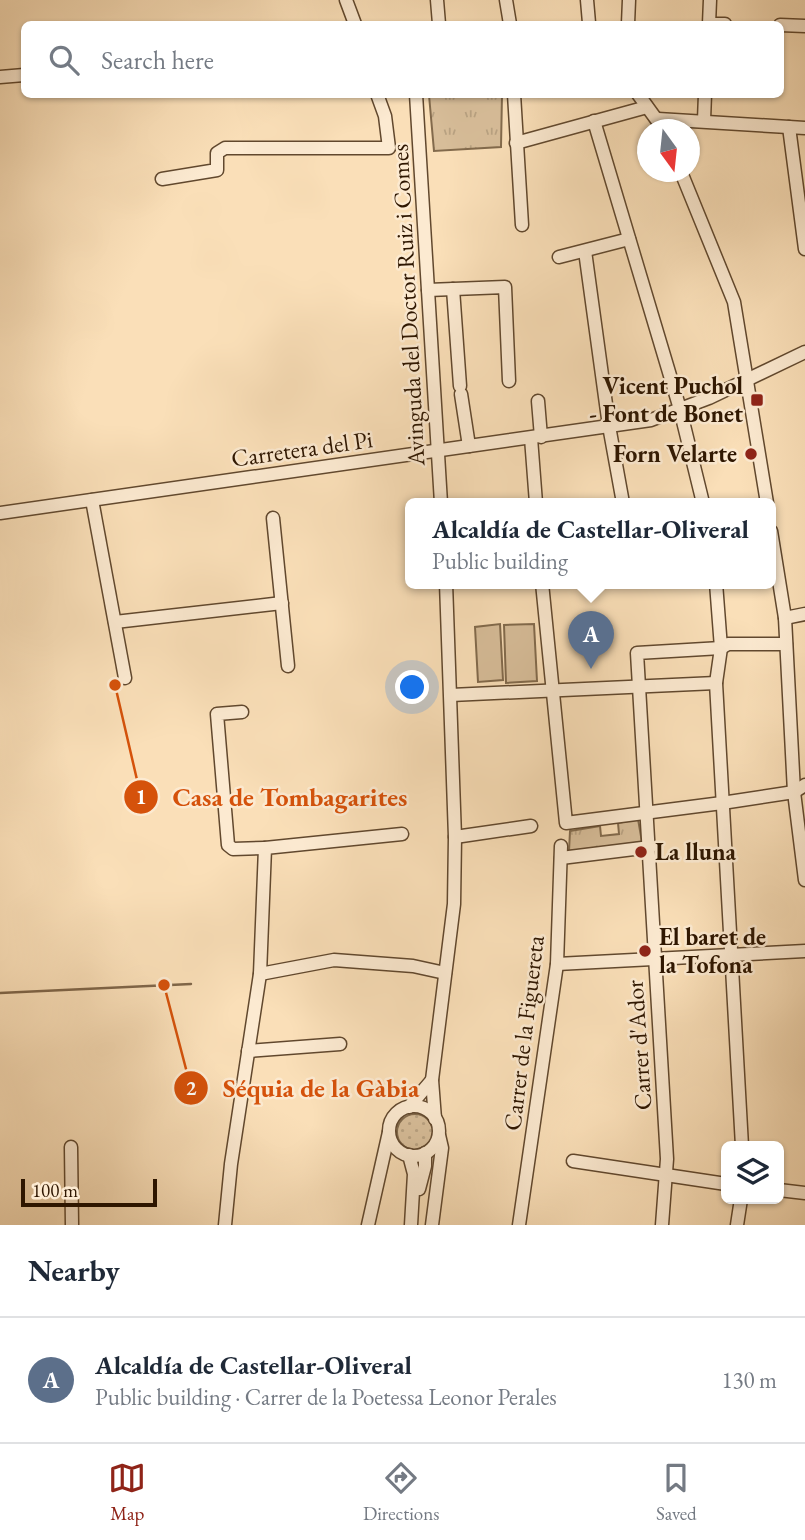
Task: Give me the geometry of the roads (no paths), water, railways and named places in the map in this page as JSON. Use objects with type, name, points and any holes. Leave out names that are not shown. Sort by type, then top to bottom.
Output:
[{"type":"street","points":[[346,0],[354,21]]},
{"type":"street","points":[[437,0],[439,21]]},
{"type":"street","points":[[506,0],[510,21]]},
{"type":"street","points":[[586,21],[587,0]]},
{"type":"street","points":[[628,21],[629,0]]},
{"type":"street","points":[[709,21],[710,0]]},
{"type":"street","points":[[784,26],[805,26]]},
{"type":"street","points":[[0,77],[21,75]]},
{"type":"street","points":[[162,179],[218,170],[217,153],[225,148],[389,148],[385,116],[378,98]]},
{"type":"street","name":"Avinguda del Doctor Ruiz i Comes","points":[[419,98],[441,498]]},
{"type":"street","points":[[514,98],[522,225]]},
{"type":"street","points":[[641,98],[657,119]]},
{"type":"street","points":[[704,120],[705,98]]},
{"type":"street","points":[[516,143],[647,107]]},
{"type":"street","points":[[700,120],[805,128]]},
{"type":"street","points":[[594,121],[680,409],[702,498]]},
{"type":"street","points":[[789,127],[805,249]]},
{"type":"street","points":[[685,182],[734,302],[766,498]]},
{"type":"street","points":[[559,257],[629,239]]},
{"type":"street","points":[[585,251],[609,426],[622,498]]},
{"type":"street","points":[[428,290],[505,287],[509,381]]},
{"type":"street","name":"Avinguda del Doctor Ruiz i Comes","points":[[453,289],[460,390],[469,446]]},
{"type":"street","name":"Carretera del Pi","points":[[0,513],[651,420],[805,352]]},
{"type":"street","points":[[536,498],[538,401]]},
{"type":"street","points":[[92,500],[125,678]]},
{"type":"street","points":[[273,519],[288,666]]},
{"type":"street","points":[[776,562],[785,618],[805,880]]},
{"type":"street","points":[[432,1225],[442,1148],[432,1080],[454,904],[455,837],[446,589]]},
{"type":"street","points":[[543,589],[551,690],[556,702],[566,823],[722,803],[800,789]]},
{"type":"street","points":[[716,589],[721,648],[716,684],[741,1141]]},
{"type":"street","points":[[115,622],[282,603]]},
{"type":"street","points":[[785,618],[805,614]]},
{"type":"street","points":[[721,648],[728,644],[786,644]]},
{"type":"street","name":"Carrer d'Ador","points":[[662,1225],[667,1175],[637,653],[721,648]]},
{"type":"street","points":[[451,695],[716,684]]},
{"type":"street","points":[[242,712],[218,714],[228,845],[233,849],[402,834]]},
{"type":"street","points":[[455,837],[531,826]]},
{"type":"street","name":"Carrer de la Figuereta","points":[[519,1225],[556,964],[561,852],[649,847]]},
{"type":"street","points":[[225,1225],[260,974],[265,848]]},
{"type":"street","points":[[556,964],[805,951]]},
{"type":"street","points":[[260,974],[334,960],[414,966],[445,973]]},
{"type":"street","points":[[248,1051],[340,1044]]},
{"type":"street","points":[[368,1225],[389,1132],[397,1114],[408,1107],[432,1080]]},
{"type":"street","points":[[408,1107],[421,1108],[437,1125],[435,1144],[426,1153],[425,1166],[414,1202]]},
{"type":"street","points":[[389,1132],[393,1144],[405,1154],[414,1174],[411,1225]]},
{"type":"street","points":[[71,1147],[72,1225]]},
{"type":"street","points":[[377,1176],[405,1154],[426,1153]]},
{"type":"street","points":[[426,1153],[436,1193]]},
{"type":"street","points":[[573,1161],[721,1183]]},
{"type":"street","points":[[419,1189],[426,1183],[432,1184],[436,1193]]},
{"type":"street","points":[[784,1191],[805,1193]]},
{"type":"street","points":[[737,1225],[740,1204]]},
{"type":"waterway","points":[[0,993],[191,984]]},
{"type":"place","name":"Vicent Puchol - Font de Bonet","points":[[757,400]]},
{"type":"place","name":"Forn Velarte","points":[[751,454]]},
{"type":"place","name":"Alcaldía de Castellar-Oliveral","points":[[591,669]]},
{"type":"place","name":"Casa de Tombagarites","points":[[115,685]]},
{"type":"place","name":"La lluna","points":[[641,852]]},
{"type":"place","name":"El baret de la Tofona","points":[[645,951]]},
{"type":"place","name":"Séquia de la Gàbia","points":[[164,985]]}]
